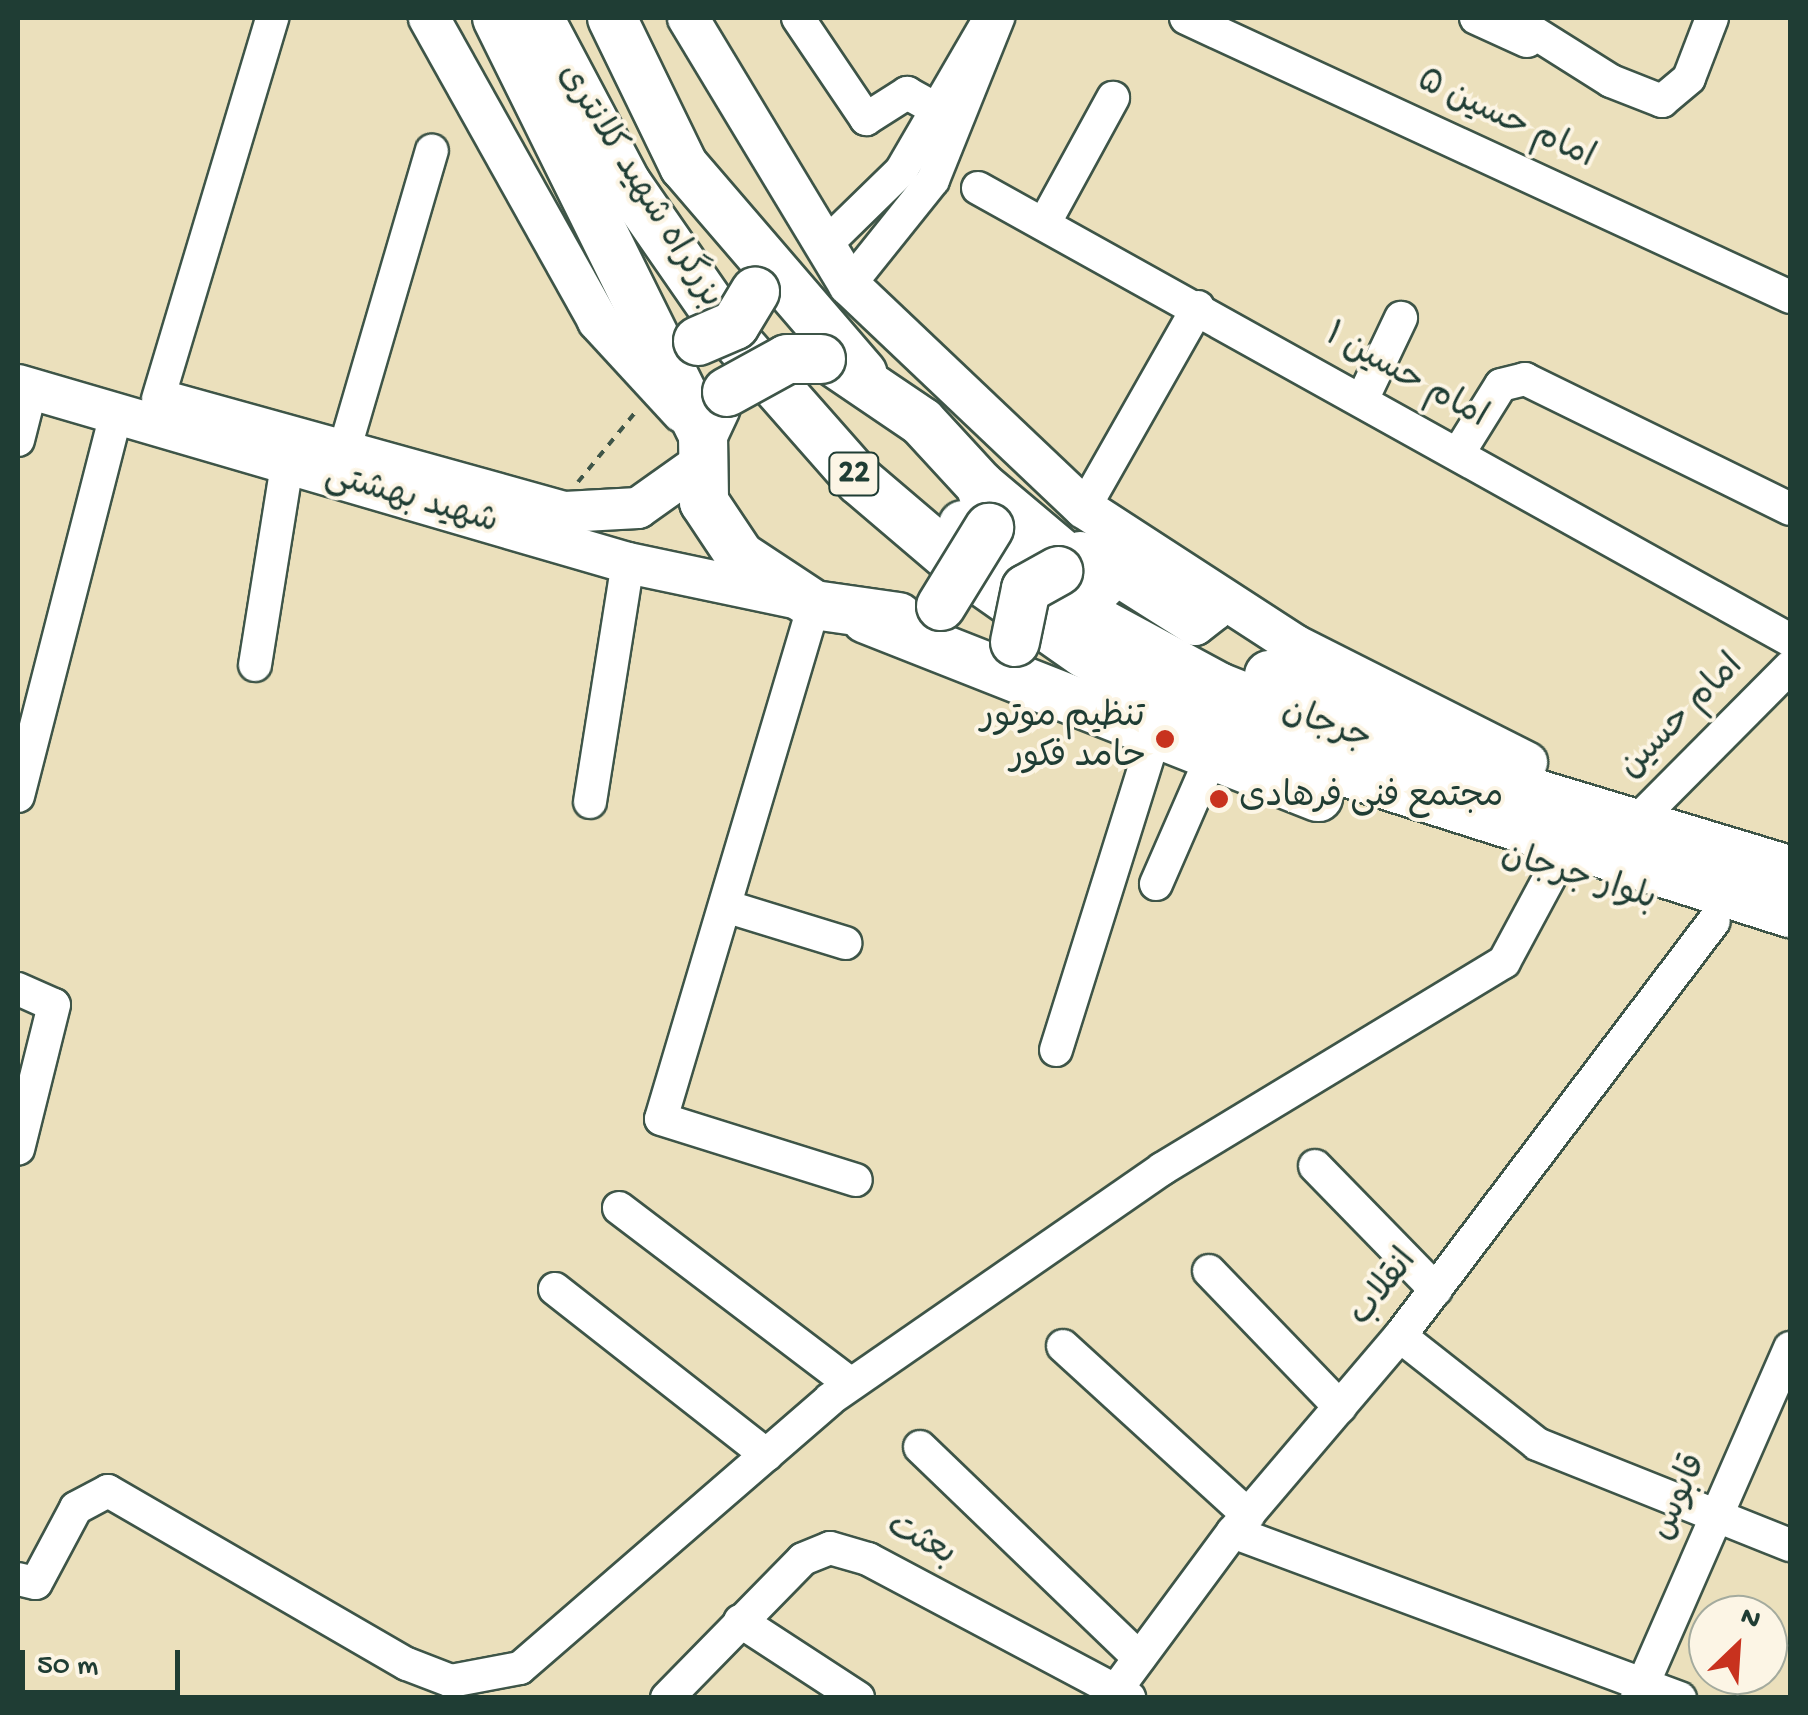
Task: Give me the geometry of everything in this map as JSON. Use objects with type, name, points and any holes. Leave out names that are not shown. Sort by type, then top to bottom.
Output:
[{"type":"highway","name":"بزرگراه شهید کلانتری","points":[[498,18],[584,208],[679,337],[702,449]]},
{"type":"highway","name":"بزرگراه شهید کلانتری","points":[[540,18],[585,114],[682,271],[860,481],[1084,653],[1186,710],[1324,765]]},
{"type":"highway","name":"بزرگراه شهید کلانتری","points":[[571,18],[608,99],[695,238],[798,370],[884,460],[1102,624]]},
{"type":"highway","name":"بزرگراه شهید کلانتری","points":[[612,18],[684,166],[753,272],[842,367]]},
{"type":"highway","points":[[679,337],[735,326],[753,272]]},
{"type":"highway","points":[[787,359],[842,367],[988,504],[941,606],[866,619],[811,603],[740,556],[716,527],[702,449],[726,392],[787,359]]},
{"type":"highway","name":"بلوار جرجان","points":[[988,504],[1068,571],[1176,634],[1266,674],[1580,783],[1633,825]]},
{"type":"highway","points":[[1068,571],[1017,605],[1015,642],[1072,704]]},
{"type":"highway","name":"بلوار جرجان","points":[[866,619],[1211,758],[1552,871],[1714,921],[1790,914]]},
{"type":"highway","name":"جرجان","points":[[1102,624],[1219,687],[1335,733],[1790,870]]},
{"type":"highway","name":"جرجان","points":[[1324,765],[1790,914]]},
{"type":"main road","points":[[430,18],[598,322],[661,390],[702,449]]},
{"type":"main road","points":[[688,18],[823,248],[849,285],[1084,508],[1214,596],[1527,762]]},
{"type":"main road","name":"شهید بهشتی","points":[[22,377],[158,399],[565,512],[638,508],[702,449]]},
{"type":"main road","name":"شهید بهشتی","points":[[22,377],[116,415],[628,563],[811,603]]},
{"type":"main road","points":[[988,504],[1195,625],[1214,610],[1214,596]]},
{"type":"street","points":[[158,399],[272,18]]},
{"type":"street","points":[[798,18],[866,118],[907,93],[936,109]]},
{"type":"street","points":[[823,248],[901,171],[990,18]]},
{"type":"street","points":[[849,285],[933,180],[998,18]]},
{"type":"street","name":"امام حسین ۵","points":[[1186,18],[1790,297]]},
{"type":"street","points":[[1476,18],[1611,81],[1671,98],[1712,18]]},
{"type":"street","points":[[1511,18],[1611,81]]},
{"type":"street","points":[[1044,224],[1112,98]]},
{"type":"street","points":[[344,451],[432,151]]},
{"type":"street","name":"امام حسین ۱","points":[[978,188],[1198,307],[1790,640]]},
{"type":"street","points":[[1084,508],[1198,307]]},
{"type":"street","points":[[1362,400],[1401,318]]},
{"type":"street","points":[[18,440],[22,377]]},
{"type":"street","points":[[1458,454],[1501,385],[1525,379],[1790,509]]},
{"type":"street","points":[[18,796],[116,415]]},
{"type":"street","points":[[255,665],[287,465]]},
{"type":"street","points":[[590,802],[628,563]]},
{"type":"street","points":[[811,603],[661,1119],[856,1180]]},
{"type":"street","name":"امام حسین","points":[[1633,825],[1790,667]]},
{"type":"street","points":[[1056,1050],[1156,735]]},
{"type":"street","points":[[1156,884],[1211,758]]},
{"type":"street","points":[[18,1579],[36,1583],[76,1508],[108,1491],[451,1681],[520,1668],[548,1650],[851,1384],[1162,1169],[1504,962],[1552,871]]},
{"type":"street","points":[[724,906],[845,943]]},
{"type":"street","name":"انقلاب","points":[[1117,1696],[1139,1658],[1240,1524],[1400,1336],[1714,921]]},
{"type":"street","points":[[18,989],[54,1005],[18,1150]]},
{"type":"street","points":[[1315,1166],[1436,1290]]},
{"type":"street","points":[[619,1208],[851,1384]]},
{"type":"street","points":[[1210,1271],[1340,1407]]},
{"type":"street","points":[[555,1288],[766,1455]]},
{"type":"street","points":[[1400,1336],[1537,1444],[1790,1545]]},
{"type":"street","points":[[1063,1346],[1240,1524],[1640,1689],[1680,1698]]},
{"type":"street","name":"قابوس","points":[[1640,1689],[1790,1348]]},
{"type":"street","points":[[920,1446],[1139,1658]]},
{"type":"street","name":"بعثت","points":[[667,1698],[803,1559],[847,1549],[1117,1696]]},
{"type":"street","points":[[740,1621],[858,1698]]},
{"type":"path","points":[[565,512],[621,422],[661,390]]},
{"type":"place","name":"تنظیم موتور حامد فکور","points":[[1165,739]]},
{"type":"place","name":"مجتمع فنی فرهادی","points":[[1219,799]]}]
